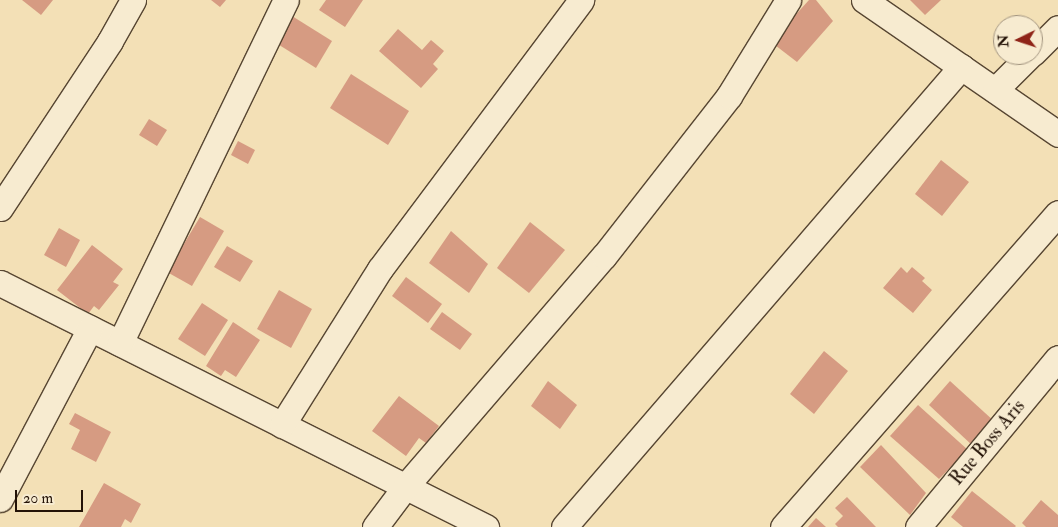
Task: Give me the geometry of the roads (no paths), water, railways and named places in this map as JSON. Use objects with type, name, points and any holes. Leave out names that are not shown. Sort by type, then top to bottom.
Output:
[{"type":"street","points":[[0,208],[110,41],[133,0]]},
{"type":"street","points":[[120,343],[286,0]]},
{"type":"street","points":[[282,425],[380,269],[581,0]]},
{"type":"street","points":[[375,527],[405,487],[604,256],[729,96],[788,0]]},
{"type":"street","points":[[866,0],[1058,134]]},
{"type":"street","points":[[1043,43],[1058,28]]},
{"type":"street","points":[[995,90],[1021,65]]},
{"type":"street","points":[[564,527],[961,67]]},
{"type":"street","points":[[783,527],[1058,213]]},
{"type":"street","points":[[0,283],[486,527]]},
{"type":"street","points":[[0,498],[90,328]]},
{"type":"street","name":"Rue Boss Aris","points":[[918,527],[1058,358]]}]
